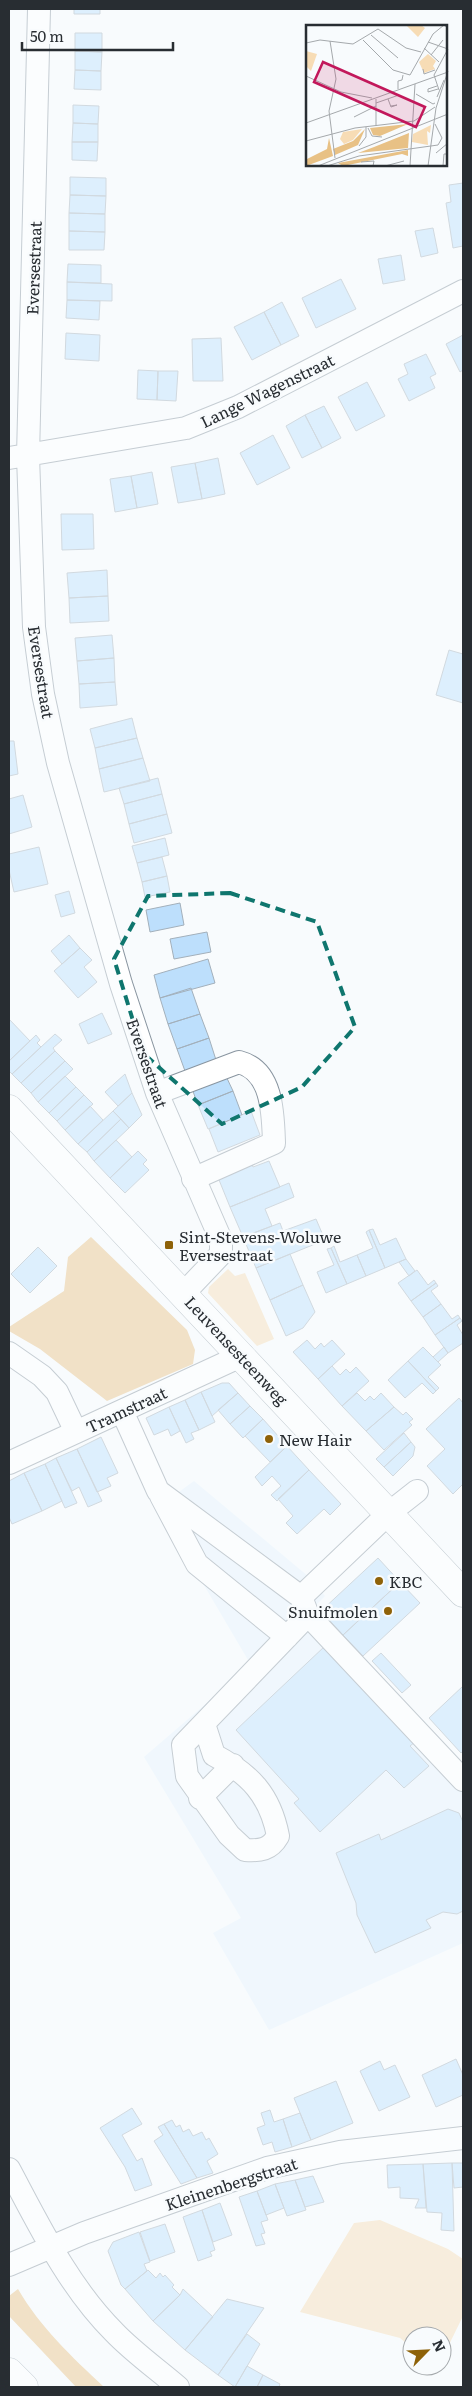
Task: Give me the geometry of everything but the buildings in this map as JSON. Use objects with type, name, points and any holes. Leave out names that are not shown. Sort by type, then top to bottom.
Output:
[{"type":"main road","name":"Leuvensesteenweg","points":[[9,1109],[184,1292],[463,1593]]},
{"type":"main road","points":[[9,2372],[24,2387]]},
{"type":"street","name":"Eversestraat","points":[[38,9],[37,153],[18,457],[34,627],[43,694],[58,763],[121,984],[157,1093],[221,1240],[221,1254],[184,1292]]},
{"type":"street","name":"Lange Wagenstraat","points":[[18,457],[186,428],[238,407],[463,291]]},
{"type":"street","points":[[157,1093],[239,1062],[250,1065],[266,1085],[273,1109],[274,1143],[193,1179]]},
{"type":"street","points":[[9,1353],[42,1376],[57,1392],[76,1432]]},
{"type":"street","name":"Tramstraat","points":[[9,1463],[243,1355]]},
{"type":"street","points":[[122,1411],[158,1491],[197,1564],[287,1637]]},
{"type":"street","points":[[158,1491],[304,1606],[463,1780]]},
{"type":"street","points":[[204,1724],[214,1755],[233,1765],[249,1778],[263,1794],[274,1816],[278,1836],[275,1843],[269,1848],[259,1851],[246,1850],[229,1835],[200,1798],[187,1776],[183,1745],[287,1637],[304,1606],[389,1514],[417,1491]]},
{"type":"street","points":[[200,1798],[233,1765]]},
{"type":"street","name":"Kleinenbergstraat","points":[[9,2264],[50,2246],[267,2168],[340,2152],[438,2139],[463,2138]]},
{"type":"street","points":[[9,2169],[50,2246],[91,2306],[114,2333],[178,2387]]},
{"type":"highlighted area","points":[[230,893],[317,922],[355,1027],[302,1087],[222,1124],[143,1053],[114,959],[148,896]]},
{"type":"shaded area","points":[[91,1237],[187,1330],[195,1350],[193,1364],[107,1401],[40,1349],[9,1331],[9,1327],[64,1291],[68,1257]]},
{"type":"shaded area","points":[[228,1269],[235,1276],[245,1273],[274,1339],[257,1346],[208,1293],[209,1287]]},
{"type":"shaded area","points":[[194,1481],[309,1577],[325,1596],[311,1610],[463,1765],[463,1943],[269,2030],[213,1933],[241,1918],[144,1757],[251,1665],[158,1507]]},
{"type":"shaded area","points":[[380,2220],[448,2249],[463,2259],[463,2316],[452,2339],[452,2326],[402,2326],[402,2340],[300,2312],[354,2223]]},
{"type":"shaded area","points":[[18,2289],[46,2329],[104,2387],[76,2387],[9,2316],[9,2296]]},
{"type":"place","name":"Sint-Stevens-Woluwe Eversestraat","points":[[169,1245]]},
{"type":"place","name":"New Hair","points":[[269,1439]]},
{"type":"place","name":"KBC","points":[[379,1581]]},
{"type":"place","name":"Snuifmolen","points":[[388,1611]]}]
